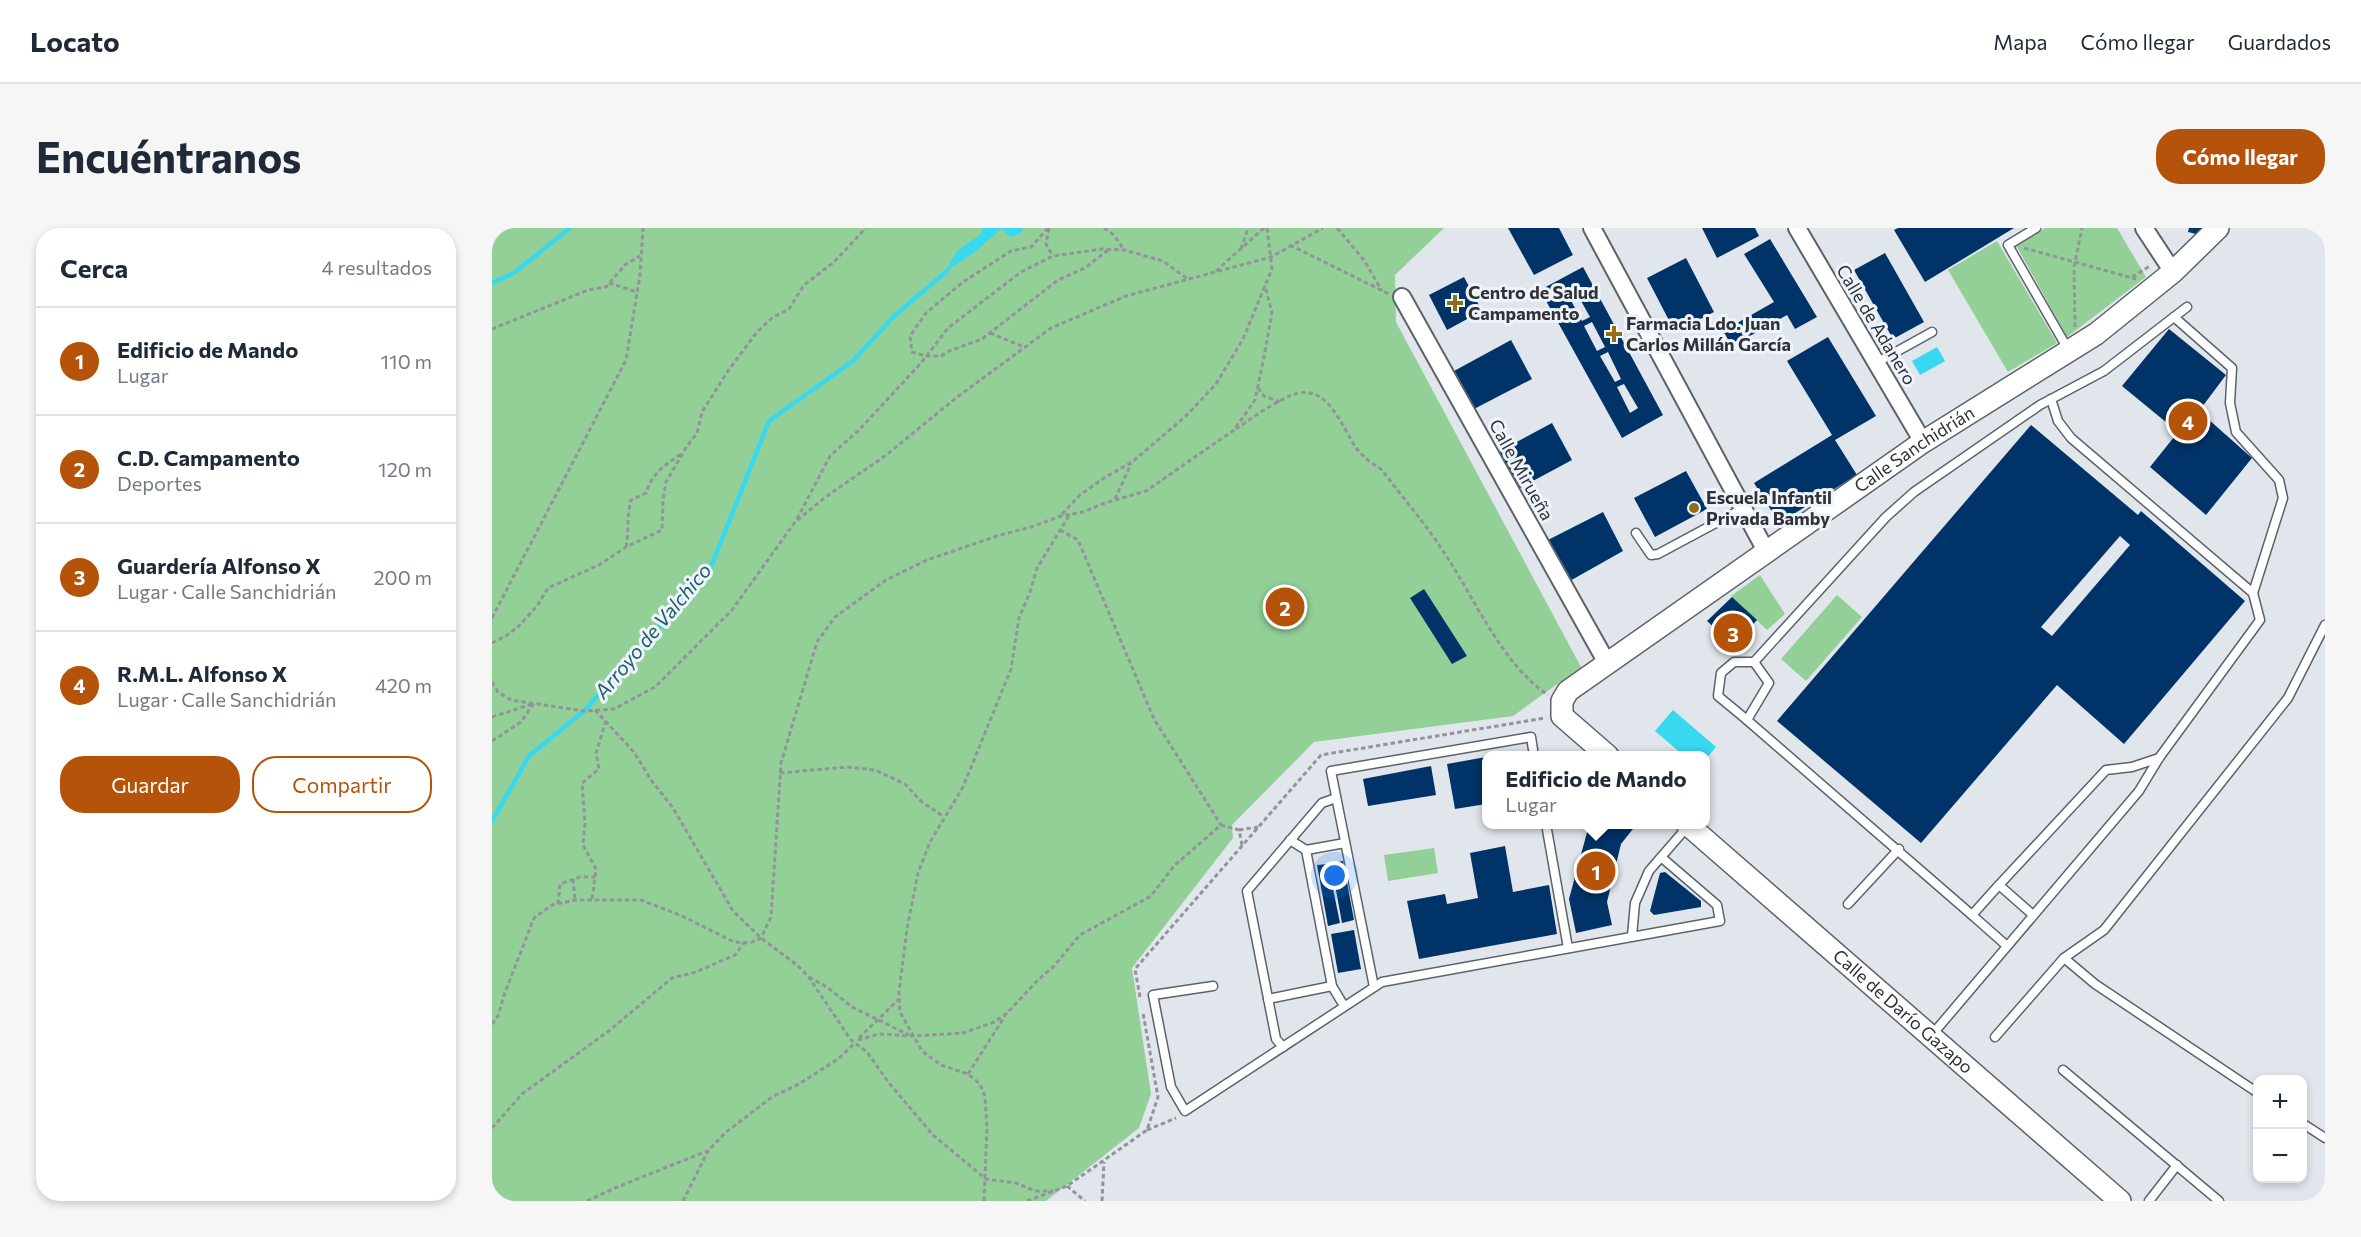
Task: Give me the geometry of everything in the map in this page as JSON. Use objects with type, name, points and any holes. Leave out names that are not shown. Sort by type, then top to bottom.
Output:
[{"type":"street","points":[[1592,228],[1766,551]]},
{"type":"street","name":"Calle de Adanero","points":[[1797,228],[1923,442]]},
{"type":"street","points":[[2144,228],[2173,272]]},
{"type":"street","name":"Calle Sanchidrián","points":[[1562,711],[1568,691],[1923,442],[2074,349],[2147,294],[2218,228]]},
{"type":"street","name":"Calle Mirueña","points":[[1402,297],[1607,663]]},
{"type":"street","points":[[1562,711],[1603,751]]},
{"type":"street","name":"Calle de Darío Gazapo","points":[[1693,829],[2120,1201]]},
{"type":"lane","points":[[2036,228],[2008,245],[2074,349]]},
{"type":"lane","points":[[2007,946],[1899,849],[1718,696],[1721,673],[1734,662],[1754,662],[1886,517],[1914,492],[2051,399],[2104,371],[2187,307]]},
{"type":"lane","points":[[1931,1037],[2139,791],[2159,758],[2260,620],[2253,593],[2283,498],[2279,480],[2236,432],[2230,403],[2232,368],[2174,317]]},
{"type":"lane","points":[[1876,363],[1932,332]]},
{"type":"lane","points":[[2051,399],[2058,421],[2071,438],[2253,593]]},
{"type":"lane","points":[[1636,533],[1651,555],[1658,554],[1742,509]]},
{"type":"lane","points":[[1995,1037],[2064,958],[2104,930],[2288,698],[2325,625]]},
{"type":"lane","points":[[1747,720],[1769,683],[1754,662]]},
{"type":"lane","points":[[1374,987],[1331,771],[1531,736],[1533,751]]},
{"type":"lane","points":[[1972,915],[2106,770],[2132,767],[2159,758]]},
{"type":"lane","points":[[1282,1047],[1276,1039],[1247,891],[1322,803],[1336,798]]},
{"type":"lane","points":[[1547,829],[1568,948]]},
{"type":"lane","points":[[1632,936],[1635,903],[1649,871],[1685,829]]},
{"type":"lane","points":[[1290,840],[1306,850],[1345,843]]},
{"type":"lane","points":[[1848,904],[1899,849]]},
{"type":"lane","points":[[1306,850],[1332,986],[1344,1006]]},
{"type":"lane","points":[[1214,986],[1154,995],[1171,1087],[1185,1111],[1382,982],[1720,921],[1717,905],[1661,857]]},
{"type":"lane","points":[[1999,885],[2033,915]]},
{"type":"lane","points":[[2064,958],[2096,984],[2253,1090]]},
{"type":"lane","points":[[1268,999],[1332,986]]},
{"type":"lane","points":[[2063,1070],[2219,1201]]},
{"type":"lane","points":[[2307,1126],[2325,1138]]},
{"type":"lane","points":[[2149,1201],[2177,1165]]},
{"type":"path","points":[[492,618],[626,360],[637,292],[643,228]]},
{"type":"path","points":[[492,643],[519,626],[537,606],[548,588],[599,566],[626,547],[662,530],[666,482],[683,452],[698,433],[702,412],[724,381],[728,371],[757,332],[772,318],[789,309],[804,285],[834,262],[866,228]]},
{"type":"path","points":[[1049,228],[1046,244],[1053,256]]},
{"type":"path","points":[[1049,228],[1031,247],[1011,251],[963,282],[926,313],[910,336],[912,352],[926,356],[941,356],[982,339],[1058,280],[1085,268],[1109,249]]},
{"type":"path","points":[[1104,228],[1114,235],[1124,250]]},
{"type":"path","points":[[1241,250],[1248,228]]},
{"type":"path","points":[[1215,273],[1265,228]]},
{"type":"path","points":[[1061,516],[1080,495],[1132,462],[1186,416],[1216,384],[1243,339],[1272,269],[1265,228]]},
{"type":"path","points":[[795,522],[1051,328],[1126,296],[1271,257],[1323,228]]},
{"type":"path","points":[[1290,245],[1383,293],[1364,260],[1337,228]]},
{"type":"path","points":[[2074,349],[2074,262],[2082,228]]},
{"type":"path","points":[[2008,245],[2141,280],[2147,294]]},
{"type":"path","points":[[492,682],[498,692],[511,700],[584,711],[614,709],[655,687],[732,610],[795,522],[830,456],[859,430],[926,356],[948,328],[1021,272],[1053,256],[1076,251],[1109,249],[1124,250],[1163,261],[1188,280]]},
{"type":"path","points":[[492,329],[588,290],[606,287],[626,264],[640,255]]},
{"type":"path","points":[[2132,277],[2153,264]]},
{"type":"path","points":[[609,283],[637,292]]},
{"type":"path","points":[[1234,430],[1255,400],[1258,388],[1272,313],[1266,285]]},
{"type":"path","points":[[990,333],[1024,347]]},
{"type":"path","points":[[1258,388],[1264,396],[1280,402]]},
{"type":"path","points":[[492,1024],[498,1016],[534,918],[552,905],[592,899],[640,900],[682,916],[734,942],[750,943],[761,938],[771,917],[781,763],[817,642],[835,617],[886,580],[927,560],[1000,535],[1061,516],[1083,512],[1146,491],[1234,430],[1293,394],[1312,393],[1323,398],[1334,409],[1358,450],[1369,462],[1382,470],[1443,550],[1462,584],[1513,661],[1531,682],[1562,711]]},
{"type":"path","points":[[626,547],[629,527],[628,507],[631,500],[646,493],[650,481],[662,466],[683,452]]},
{"type":"path","points":[[1115,500],[1132,462]]},
{"type":"path","points":[[984,1201],[987,1128],[985,1096],[980,1084],[968,1074],[941,1065],[922,1051],[900,1012],[899,999],[907,929],[918,873],[930,842],[963,787],[1011,669],[1019,618],[1037,568],[1070,514]]},
{"type":"path","points":[[1060,530],[1078,540],[1154,719],[1221,825],[1239,830],[1258,827]]},
{"type":"path","points":[[492,692],[498,692]]},
{"type":"path","points":[[492,717],[534,703]]},
{"type":"path","points":[[492,741],[521,722],[534,703]]},
{"type":"path","points":[[596,710],[634,752],[651,780],[673,808],[733,911],[761,938],[808,976],[851,1040],[857,1041],[879,1034],[912,1036],[963,1033],[981,1028],[1006,1014]]},
{"type":"path","points":[[592,899],[597,869],[584,845],[582,783],[599,769],[596,753],[606,721]]},
{"type":"path","points":[[780,773],[847,766],[875,770],[905,784],[922,802],[944,817]]},
{"type":"path","points":[[968,1074],[1006,1014],[1066,953],[1080,935],[1151,896],[1174,866],[1221,825]]},
{"type":"path","points":[[1239,830],[1242,844]]},
{"type":"path","points":[[558,904],[560,884],[580,877],[595,877]]},
{"type":"path","points":[[573,879],[575,900]]},
{"type":"path","points":[[492,1128],[522,1094],[610,1030],[672,978],[696,972],[735,955],[744,943]]},
{"type":"path","points":[[808,976],[827,987],[852,1007],[912,1036]]},
{"type":"path","points":[[683,1201],[708,1151],[724,1132],[772,1097],[799,1084],[838,1059],[899,999]]},
{"type":"path","points":[[857,1041],[933,1134],[986,1179],[1016,1183],[1035,1191],[1055,1191]]},
{"type":"path","points":[[1148,1130],[1176,1118]]},
{"type":"path","points":[[587,1201],[708,1151]]},
{"type":"path","points":[[1102,1201],[1104,1162]]},
{"type":"path","points":[[1027,1201],[1067,1186],[1084,1201]]},
{"type":"green space","points":[[492,228],[1444,228],[1395,275],[1396,322],[1581,667],[1513,716],[1314,742],[1232,825],[1233,838],[1132,968],[1151,1094],[1139,1128],[1046,1201],[492,1201]]},
{"type":"green space","points":[[2045,228],[2117,228],[2146,277],[2067,337],[2016,245]]},
{"type":"green space","points":[[1997,241],[2057,343],[2008,372],[1948,270]]},
{"type":"green space","points":[[1760,575],[1785,614],[1767,630],[1731,596]]},
{"type":"green space","points":[[1837,595],[1862,617],[1806,681],[1781,659]]},
{"type":"green space","points":[[1434,848],[1438,873],[1388,881],[1384,855]]},
{"type":"water","points":[[983,228],[1002,228],[976,251],[944,273],[958,250],[980,235]]},
{"type":"water","points":[[1002,228],[1023,228],[1020,234],[1010,237]]},
{"type":"water","points":[[1937,347],[1945,361],[1920,375],[1912,361]]},
{"type":"water","points":[[1673,710],[1716,747],[1710,754],[1710,751],[1678,751],[1655,731]]},
{"type":"building","points":[[1508,228],[1559,228],[1573,255],[1534,275]]},
{"type":"building","points":[[1702,228],[1755,228],[1759,236],[1717,258]]},
{"type":"building","points":[[1898,228],[2014,228],[1925,282],[1894,230]]},
{"type":"building","points":[[2189,228],[2206,228],[2204,236],[2188,232]]},
{"type":"building","points":[[1770,239],[1817,317],[1795,329],[1787,315],[1732,346],[1723,331],[1774,302],[1744,254]]},
{"type":"building","points":[[1885,253],[1924,322],[1893,339],[1854,270]]},
{"type":"building","points":[[1686,258],[1714,312],[1675,332],[1647,278]]},
{"type":"building","points":[[1583,267],[1663,415],[1622,438],[1540,290]],"holes":[[[1576,292],[1590,317],[1582,321],[1568,295]],[[1592,322],[1605,347],[1597,351],[1584,326]],[[1608,352],[1621,379],[1615,382],[1600,356]],[[1624,384],[1638,408],[1630,413],[1617,387]]]},
{"type":"building","name":"Centro de Salud Campamento","points":[[1464,277],[1482,311],[1447,330],[1429,295]]},
{"type":"building","points":[[2169,329],[2226,375],[2199,411],[2252,458],[2206,515],[2150,467],[2178,432],[2122,386]]},
{"type":"building","points":[[1828,337],[1876,416],[1835,440],[1857,475],[1779,523],[1754,483],[1832,435],[1787,361]]},
{"type":"building","points":[[1511,340],[1532,379],[1474,409],[1454,371]]},
{"type":"building","points":[[1552,423],[1572,460],[1518,489],[1498,452]]},
{"type":"building","points":[[2031,425],[2138,515],[2141,511],[2245,601],[2124,744],[2057,685],[1921,843],[1777,721]],"holes":[[[2120,536],[2130,545],[2052,636],[2041,627]]]},
{"type":"building","points":[[1686,471],[1707,509],[1655,537],[1634,498]]},
{"type":"building","points":[[1603,512],[1623,551],[1568,582],[1546,541]]},
{"type":"building","points":[[1424,589],[1467,656],[1452,664],[1410,598]]},
{"type":"building","points":[[1732,597],[1757,620],[1734,645],[1707,621]]},
{"type":"building","points":[[1482,758],[1482,805],[1455,809],[1447,764]]},
{"type":"building","points":[[1431,766],[1436,795],[1368,806],[1363,779]]},
{"type":"building","points":[[1588,829],[1633,829],[1621,844],[1607,902],[1612,925],[1576,933],[1569,899]]},
{"type":"building","points":[[1505,846],[1513,892],[1549,885],[1557,934],[1419,959],[1407,901],[1445,894],[1447,904],[1478,898],[1470,853]]},
{"type":"building","points":[[1343,861],[1354,920],[1342,923],[1331,863]]},
{"type":"building","points":[[1328,864],[1340,923],[1328,926],[1317,865]]},
{"type":"building","points":[[1665,872],[1701,901],[1701,907],[1654,915],[1650,911],[1660,873]]},
{"type":"building","points":[[1354,930],[1361,969],[1338,973],[1331,934]]},
{"type":"waterway","points":[[492,283],[514,273],[570,228]]},
{"type":"waterway","name":"Arroyo de Valchico","points":[[492,821],[529,756],[584,711],[709,572],[769,421],[853,361],[894,316],[947,271]]},
{"type":"place","name":"Centro de Salud Campamento","points":[[1455,303]]},
{"type":"place","name":"Farmacia Ldo. Juan Carlos Millán García","points":[[1614,334]]},
{"type":"place","name":"R.M.L. Alfonso X","points":[[2188,421]]},
{"type":"place","name":"Escuela Infantil Privada Bamby","points":[[1694,508]]},
{"type":"place","name":"C.D. Campamento","points":[[1285,607]]},
{"type":"place","name":"Guardería Alfonso X","points":[[1733,633]]},
{"type":"place","name":"Edificio de Mando","points":[[1596,871]]}]
